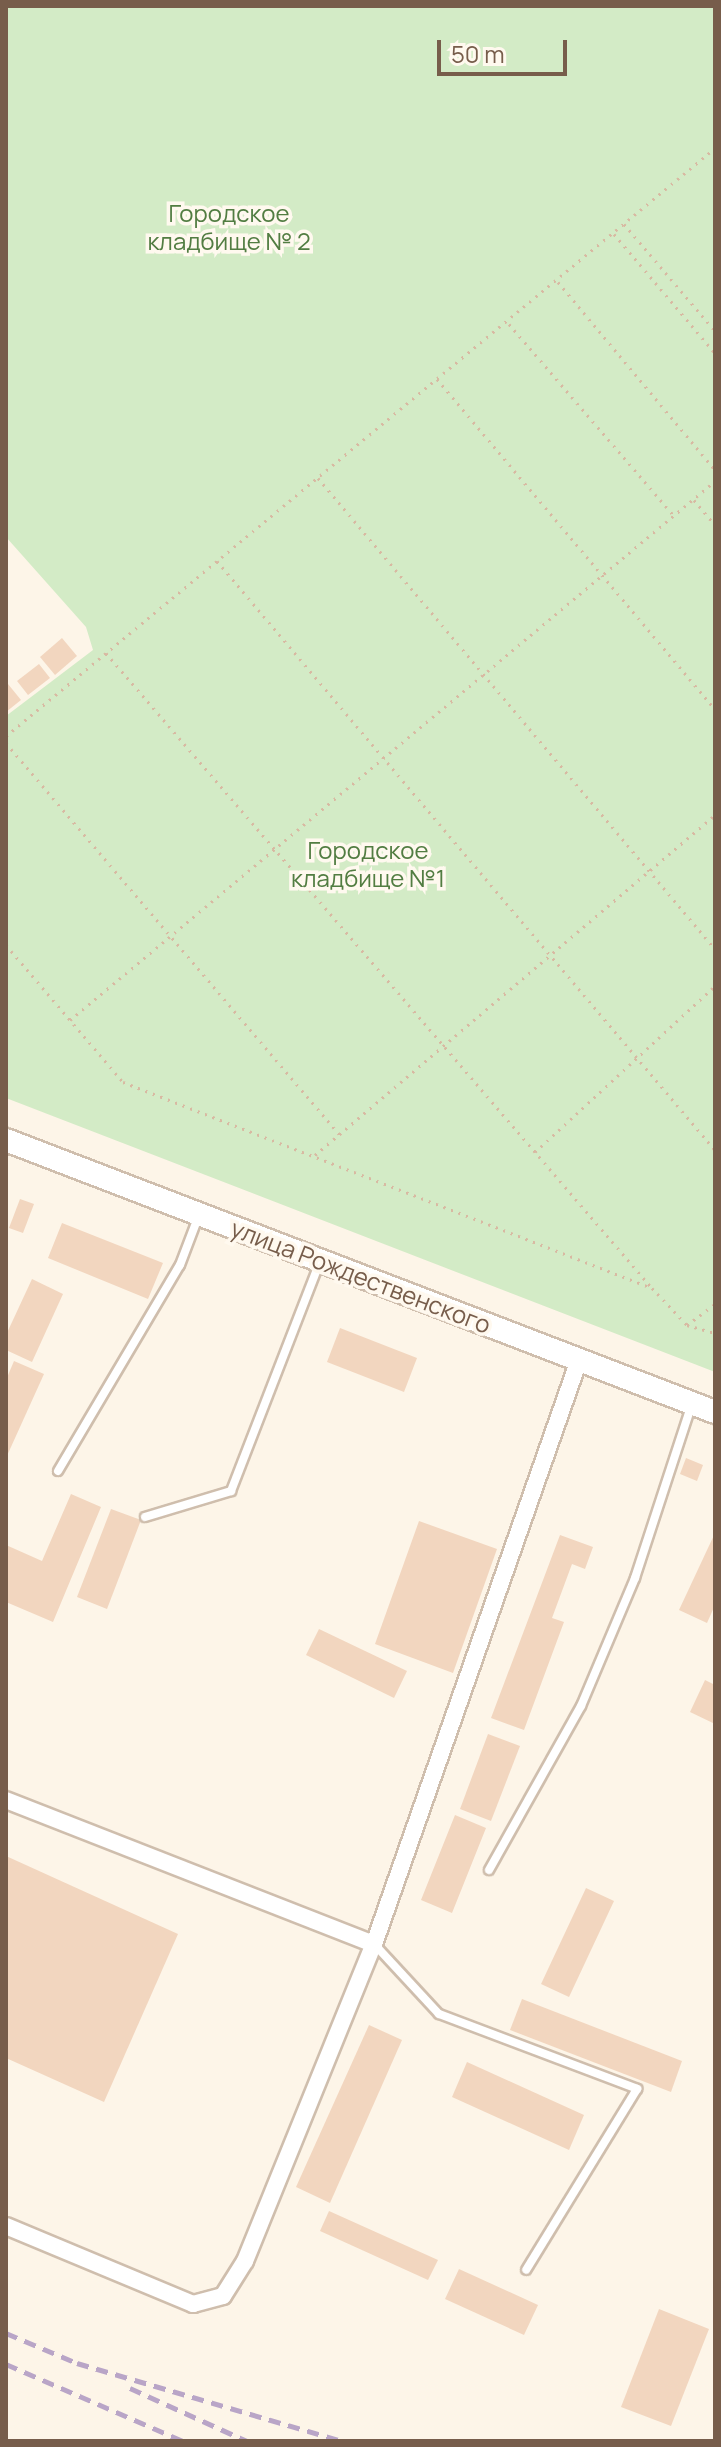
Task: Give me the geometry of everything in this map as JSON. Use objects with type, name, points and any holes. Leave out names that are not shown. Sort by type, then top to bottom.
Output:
[{"type":"main road","name":"улица Рождественского","points":[[6,1140],[715,1412]]},
{"type":"street","points":[[6,2226],[193,2304],[223,2296],[245,2261],[374,1944],[579,1360]]},
{"type":"street","points":[[6,1800],[374,1944]]},
{"type":"lane","points":[[58,1471],[180,1265],[199,1214]]},
{"type":"lane","points":[[145,1517],[231,1491],[321,1261]]},
{"type":"lane","points":[[489,1870],[581,1706],[635,1578],[692,1403]]},
{"type":"lane","points":[[374,1944],[439,2014],[637,2089],[526,2270]]},
{"type":"path","points":[[6,736],[437,379],[509,324],[715,148]]},
{"type":"path","points":[[624,224],[715,331]]},
{"type":"path","points":[[613,233],[715,353]]},
{"type":"path","points":[[558,282],[715,470]]},
{"type":"path","points":[[509,324],[675,517]]},
{"type":"path","points":[[437,379],[715,709]]},
{"type":"path","points":[[318,478],[715,949]]},
{"type":"path","points":[[70,1020],[604,579],[715,481]]},
{"type":"path","points":[[694,500],[715,525]]},
{"type":"path","points":[[217,561],[715,1150]]},
{"type":"path","points":[[106,653],[652,1288],[687,1325],[715,1333]]},
{"type":"path","points":[[6,743],[173,935],[339,1134]]},
{"type":"path","points":[[314,1156],[715,815]]},
{"type":"path","points":[[6,945],[123,1082],[652,1288]]},
{"type":"path","points":[[535,1152],[715,986]]},
{"type":"path","points":[[687,1325],[715,1304]]},
{"type":"green space","name":"Городское кладбище №1","points":[[6,6],[715,6],[715,1372],[6,1098],[6,716],[93,650],[86,627],[6,537]]},
{"type":"building","points":[[62,638],[77,656],[55,675],[40,657]]},
{"type":"building","points":[[39,664],[50,678],[28,695],[17,681]]},
{"type":"building","points":[[8,684],[21,700],[6,712],[6,686]]},
{"type":"building","points":[[20,1199],[34,1204],[23,1233],[9,1228]]},
{"type":"building","points":[[62,1223],[163,1263],[148,1299],[48,1258]]},
{"type":"building","points":[[32,1279],[63,1294],[32,1362],[6,1350],[6,1335]]},
{"type":"building","points":[[340,1328],[417,1358],[404,1392],[327,1362]]},
{"type":"building","points":[[14,1361],[44,1374],[6,1458],[6,1380]]},
{"type":"building","points":[[686,1458],[703,1465],[697,1481],[680,1474]]},
{"type":"building","points":[[71,1494],[101,1507],[53,1622],[6,1602],[6,1545],[42,1561]]},
{"type":"building","points":[[111,1509],[141,1520],[107,1609],[77,1597]]},
{"type":"building","points":[[419,1521],[497,1549],[453,1673],[375,1644]]},
{"type":"building","points":[[715,1533],[715,1605],[707,1623],[679,1610]]},
{"type":"building","points":[[560,1535],[593,1547],[585,1569],[572,1564],[552,1618],[564,1622],[524,1730],[491,1718]]},
{"type":"building","points":[[319,1629],[407,1671],[394,1698],[306,1655]]},
{"type":"building","points":[[705,1680],[715,1685],[715,1724],[690,1712]]},
{"type":"building","points":[[488,1734],[520,1746],[491,1821],[460,1809]]},
{"type":"building","points":[[455,1815],[486,1828],[452,1913],[421,1900]]},
{"type":"building","points":[[6,1856],[178,1934],[104,2102],[6,2058]]},
{"type":"building","points":[[586,1888],[614,1901],[569,1997],[541,1984]]},
{"type":"building","points":[[522,1999],[682,2061],[671,2092],[510,2030]]},
{"type":"building","points":[[369,2025],[402,2040],[330,2203],[296,2187]]},
{"type":"building","points":[[467,2062],[584,2115],[569,2150],[452,2097]]},
{"type":"building","points":[[329,2211],[438,2260],[428,2280],[320,2231]]},
{"type":"building","points":[[459,2269],[538,2305],[524,2335],[445,2299]]},
{"type":"building","points":[[659,2309],[709,2329],[671,2426],[621,2407]]},
{"type":"railway","points":[[6,2333],[77,2363],[342,2441]]},
{"type":"railway","points":[[6,2364],[183,2441]]},
{"type":"railway","points":[[130,2388],[247,2441]]},
{"type":"park label","name":"Городское кладбище № 2","points":[[229,227]]}]
